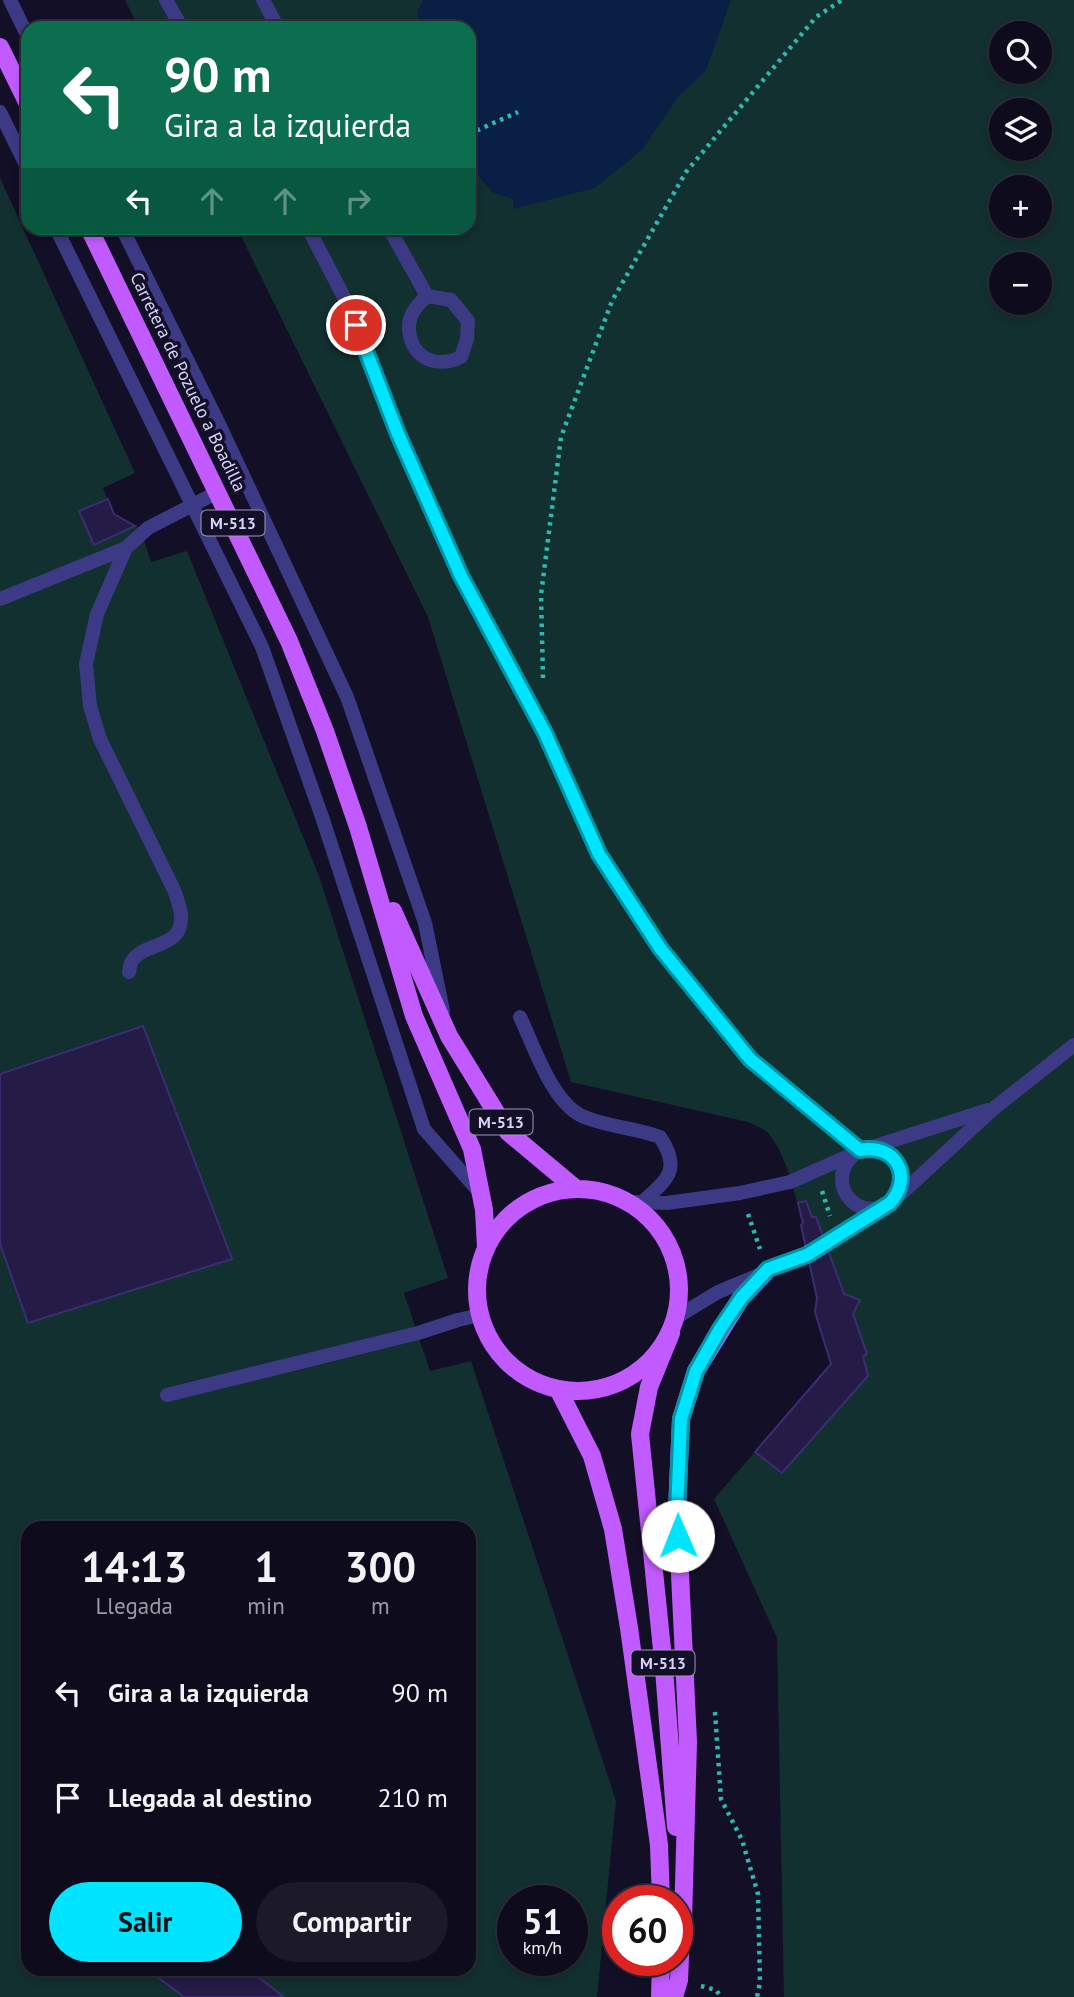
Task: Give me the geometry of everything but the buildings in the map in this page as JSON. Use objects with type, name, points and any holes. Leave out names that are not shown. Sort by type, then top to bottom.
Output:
[{"type":"main road","points":[[0,47],[21,90]]},
{"type":"main road","name":"Carretera de Pozuelo a Boadilla","points":[[92,235],[289,641],[325,731],[358,827],[414,1016],[472,1149],[481,1194],[486,1248]]},
{"type":"main road","name":"Carretera de Pozuelo a Boadilla","points":[[358,827],[414,961],[449,1036],[508,1132],[575,1188]]},
{"type":"main road","name":"M-513","points":[[674,1325],[657,1356],[637,1374],[613,1387],[586,1392],[559,1391],[532,1381],[508,1364],[490,1342],[480,1315],[477,1281],[486,1248],[501,1224],[522,1205],[548,1193],[575,1188],[595,1190],[636,1203],[667,1240],[677,1265],[680,1291],[674,1325],[649,1387],[640,1434],[664,1669],[680,1885]]},
{"type":"main road","points":[[684,1885],[688,1742],[677,1511],[681,1419],[696,1371],[741,1298],[766,1271]]},
{"type":"main road","name":"M-513","points":[[559,1391],[592,1456],[613,1529],[659,1845],[660,1885]]},
{"type":"main road","points":[[660,1997],[661,1976]]},
{"type":"main road","name":"M-513","points":[[674,1997],[679,1976]]},
{"type":"lane","points":[[10,0],[21,23]]},
{"type":"lane","points":[[166,0],[178,21]]},
{"type":"lane","points":[[263,0],[274,21]]},
{"type":"lane","points":[[0,112],[21,155]]},
{"type":"lane","points":[[59,235],[262,647],[323,817],[424,1129],[481,1194]]},
{"type":"lane","points":[[125,235],[219,424],[347,697],[425,923],[449,1036]]},
{"type":"lane","points":[[312,235],[348,303],[398,434],[461,576],[545,733],[599,854],[660,948],[750,1059],[860,1150]]},
{"type":"lane","points":[[393,235],[427,296]]},
{"type":"lane","points":[[427,296],[451,300],[468,321],[467,339],[461,357],[450,362],[431,362],[421,356],[414,344],[409,322],[417,305],[427,296]]},
{"type":"lane","points":[[0,599],[126,548],[148,528],[218,492]]},
{"type":"lane","points":[[126,548],[97,614],[86,664],[90,706],[100,739],[175,892],[181,915],[179,928],[169,941],[142,952],[132,961],[129,972]]},
{"type":"lane","points":[[520,1017],[554,1089],[566,1106],[585,1118],[660,1137],[670,1152],[671,1170],[664,1184],[636,1203]]},
{"type":"lane","points":[[674,1325],[719,1292],[807,1255],[890,1203],[993,1109],[1074,1045]]},
{"type":"lane","points":[[636,1203],[667,1203],[740,1193],[790,1182],[860,1150],[993,1109]]},
{"type":"lane","points":[[860,1150],[880,1150],[890,1155],[898,1163],[902,1174],[898,1195],[880,1209],[858,1207],[843,1191],[842,1170],[852,1155],[860,1150]]},
{"type":"lane","points":[[167,1395],[418,1334],[480,1315]]},
{"type":"path","points":[[545,733],[541,595],[561,437],[612,301],[686,172],[816,17],[842,0]]},
{"type":"path","points":[[476,131],[518,112]]},
{"type":"path","points":[[816,1170],[836,1237]]},
{"type":"path","points":[[740,1193],[766,1271]]},
{"type":"path","points":[[714,1702],[721,1799],[743,1840],[758,1894],[760,1982],[757,1997]]},
{"type":"green space","points":[[125,0],[1074,0],[1074,1997],[784,1997],[777,1638],[714,1499],[831,1364],[815,1312],[817,1298],[793,1187],[777,1146],[767,1132],[748,1122],[571,1082],[428,617],[240,235],[476,235],[476,21],[136,21]]},
{"type":"green space","points":[[0,178],[21,224],[21,235],[26,235],[135,473],[103,488],[114,514],[140,528],[151,562],[187,551],[319,876],[448,1278],[404,1293],[430,1371],[471,1361],[616,1801],[608,1885],[602,1885],[602,1945],[597,1997],[0,1997]]},
{"type":"water","points":[[423,0],[731,0],[706,70],[678,97],[642,150],[595,188],[513,209],[513,199],[493,193],[476,173],[476,21],[419,21],[417,12]]},
{"type":"route","points":[[356,325],[398,434],[461,576],[545,733],[599,854],[611,873],[660,948],[750,1059],[860,1150],[880,1150],[890,1155],[898,1163],[902,1174],[898,1195],[890,1203],[807,1255],[768,1269],[741,1298],[720,1329],[696,1371],[681,1419],[678,1536]]}]
